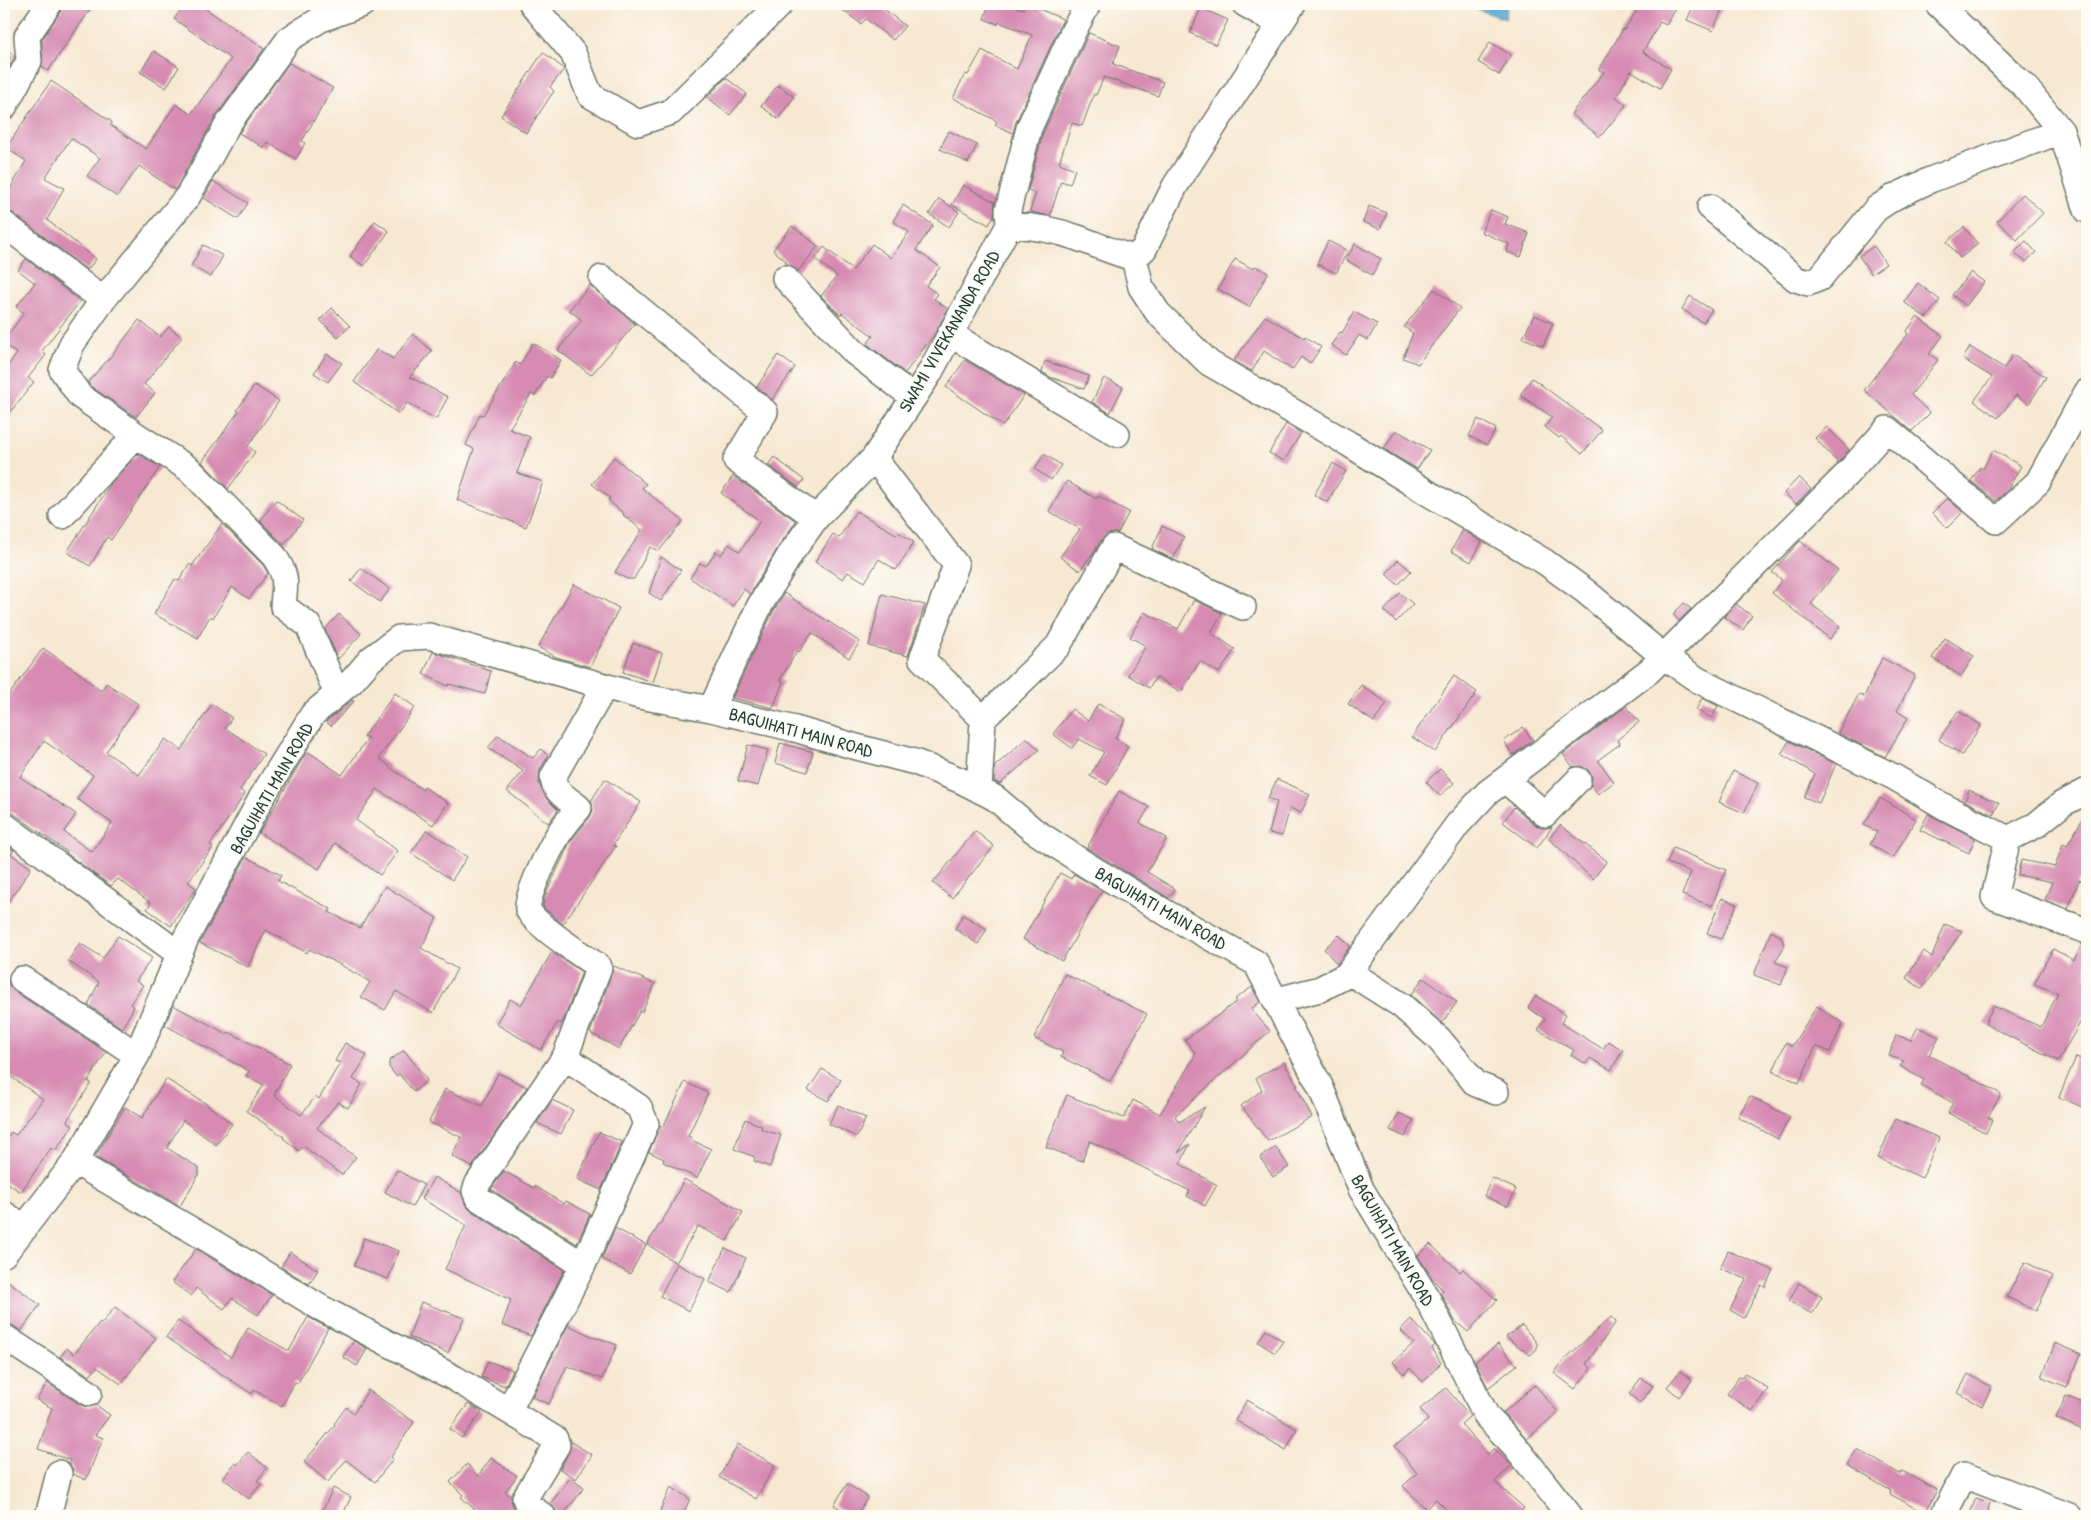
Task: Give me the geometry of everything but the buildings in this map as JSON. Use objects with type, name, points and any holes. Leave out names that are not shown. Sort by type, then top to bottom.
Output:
[{"type":"street","points":[[4,107],[29,61],[27,36],[50,4]]},
{"type":"street","points":[[337,694],[308,625],[283,606],[285,580],[283,570],[274,556],[189,468],[136,435],[80,396],[62,370],[72,344],[103,300],[188,196],[228,124],[289,39],[321,19],[362,4]]},
{"type":"street","points":[[532,4],[573,53],[590,95],[638,123],[672,112],[780,4]]},
{"type":"street","name":"SWAMI VIVEKANANDA ROAD","points":[[711,709],[759,607],[791,553],[816,518],[874,458],[929,374],[1009,225],[1008,210],[1028,128],[1088,4]]},
{"type":"street","points":[[1245,4],[1280,24]]},
{"type":"street","points":[[1134,258],[1144,249],[1175,186],[1293,4]]},
{"type":"street","points":[[1938,4],[2026,88],[2080,157],[2087,210]]},
{"type":"street","points":[[1710,207],[1796,279],[1808,283],[1820,278],[1876,209],[1894,197],[1930,180],[2061,131]]},
{"type":"street","points":[[4,224],[103,300]]},
{"type":"street","points":[[1009,225],[1035,227],[1078,238],[1115,254],[1134,258]]},
{"type":"street","points":[[1134,258],[1141,287],[1158,313],[1209,363],[1349,444],[1545,562],[1584,591],[1664,657],[1698,680],[1894,777],[1945,807],[2008,839]]},
{"type":"street","points":[[602,278],[765,412],[736,460],[816,518]]},
{"type":"street","points":[[786,278],[854,352],[913,397]]},
{"type":"street","points":[[950,334],[1117,434]]},
{"type":"street","points":[[1276,1000],[1320,989],[1349,972],[1458,824],[1487,793],[1649,671],[1846,475],[1887,429],[1996,521],[2038,482],[2087,392]]},
{"type":"street","points":[[62,516],[136,435]]},
{"type":"street","points":[[874,458],[956,565],[922,659],[983,719]]},
{"type":"street","points":[[979,790],[983,719],[1058,646],[1114,547],[1243,607]]},
{"type":"street","name":"BAGUIHATI MAIN ROAD","points":[[4,1254],[75,1162],[137,1055],[179,954],[262,797],[313,714],[351,682],[372,659],[399,638],[429,636],[639,696],[711,709],[795,729],[915,762],[995,798],[1033,830],[1088,866],[1168,914],[1256,963],[1320,1088],[1361,1189],[1427,1298],[1487,1417],[1514,1445],[1570,1516]]},
{"type":"street","points":[[583,1265],[478,1198],[475,1191],[478,1183],[565,1057],[599,967],[538,923],[528,910],[528,900],[558,834],[579,808],[558,791],[553,784],[553,777],[604,686]]},
{"type":"street","points":[[1505,780],[1545,814],[1578,780]]},
{"type":"street","points":[[2087,791],[2062,804],[2036,825],[2008,839],[1994,897],[2087,931]]},
{"type":"street","points":[[4,825],[179,954]]},
{"type":"street","points":[[1349,972],[1401,1005],[1439,1039],[1476,1084],[1496,1092]]},
{"type":"street","points":[[22,979],[137,1055]]},
{"type":"street","points":[[509,1410],[583,1265],[646,1124],[639,1107],[565,1057]]},
{"type":"street","points":[[75,1162],[322,1308],[454,1378],[555,1439],[557,1445],[525,1498],[528,1505],[543,1516]]},
{"type":"street","points":[[4,1214],[25,1228]]},
{"type":"street","points":[[4,1337],[89,1393]]},
{"type":"street","points":[[48,1516],[59,1472]]},
{"type":"street","points":[[1943,1516],[1964,1475],[2068,1516]]},
{"type":"water","points":[[1461,4],[1508,4],[1505,19]]}]
